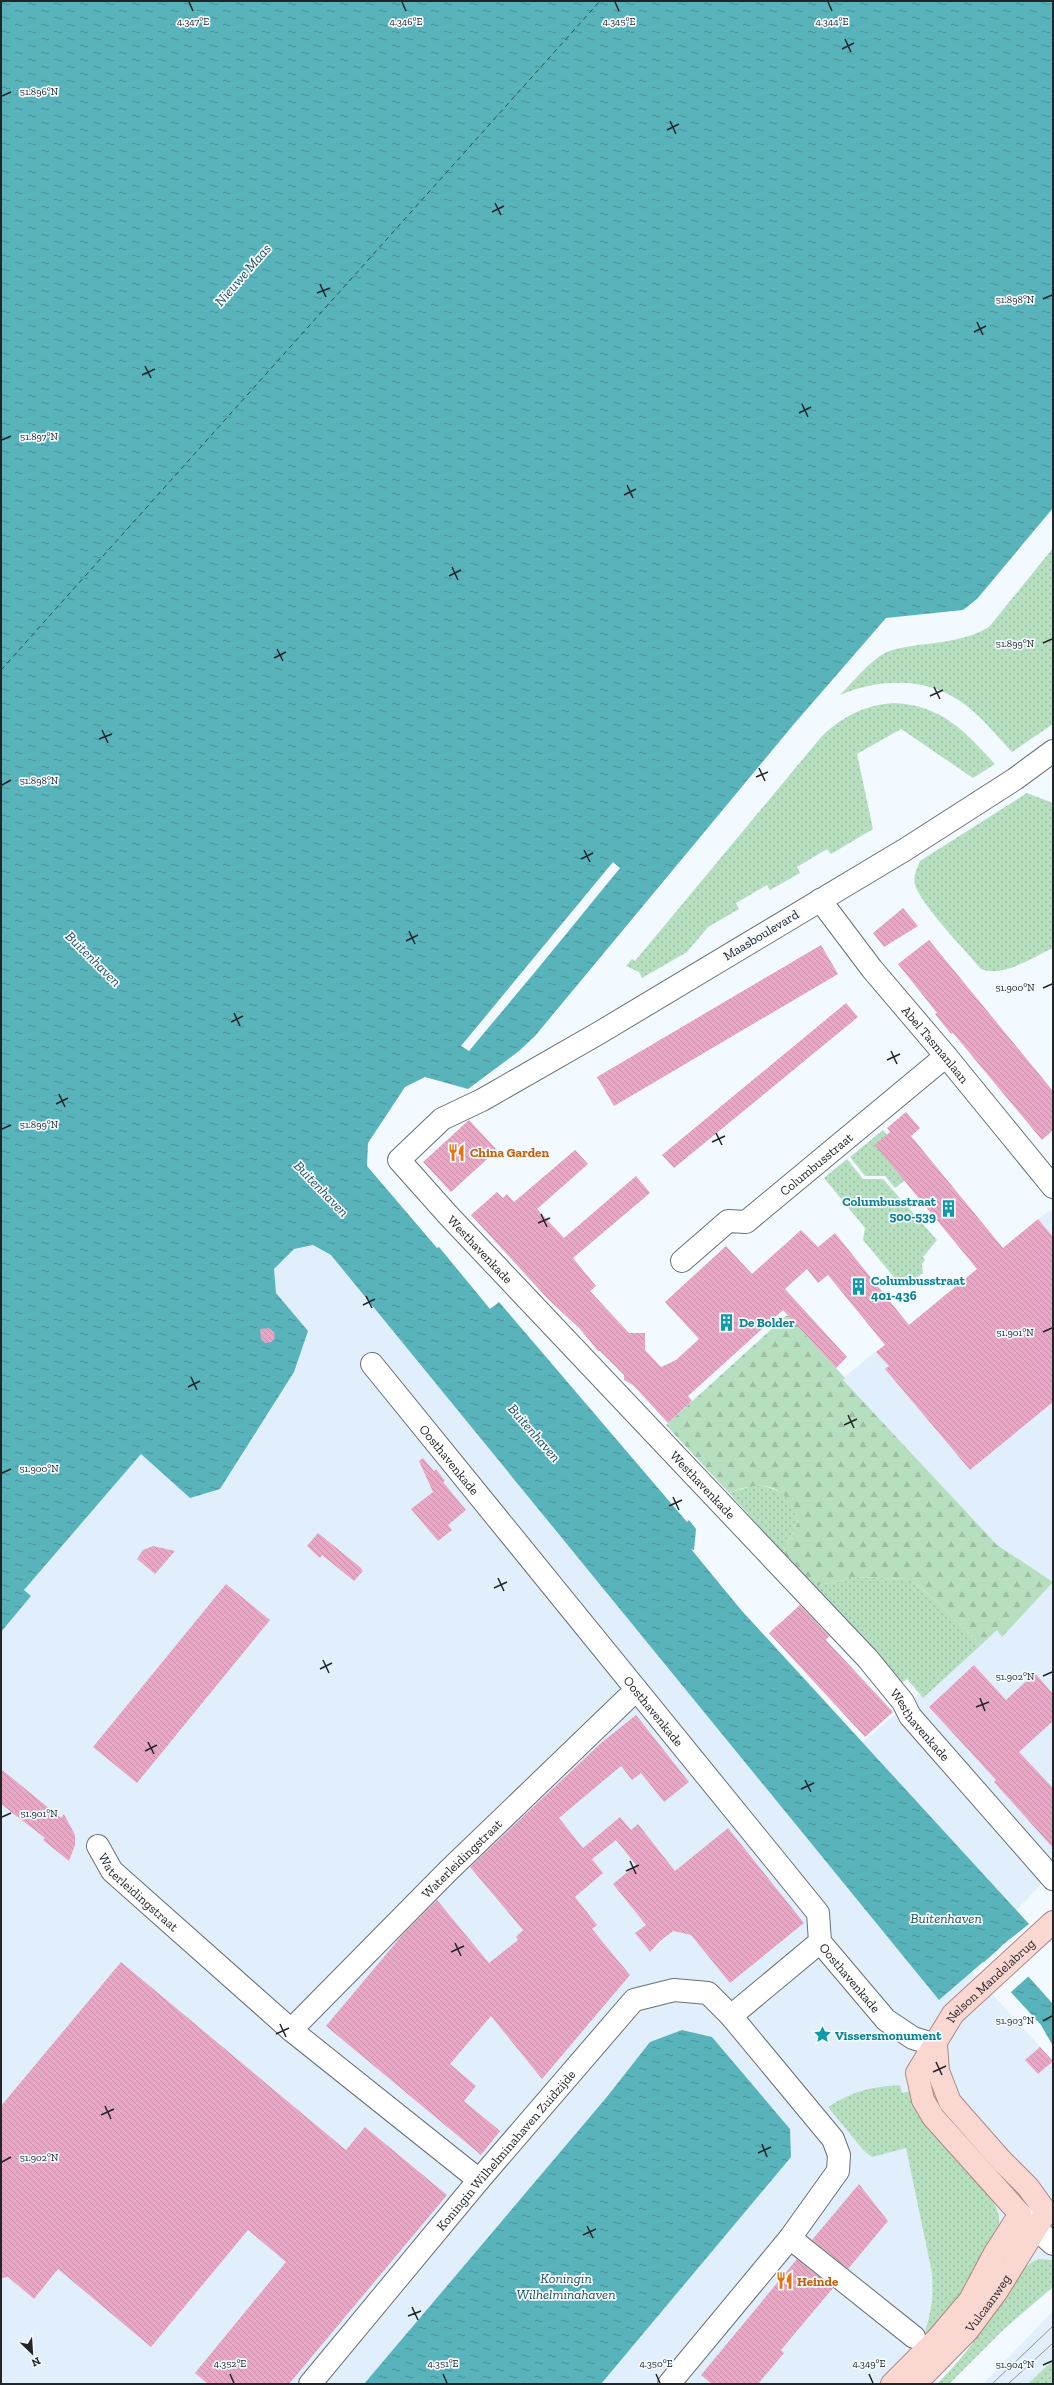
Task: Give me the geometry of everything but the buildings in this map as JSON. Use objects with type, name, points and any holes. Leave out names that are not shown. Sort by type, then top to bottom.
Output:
[{"type":"main road","name":"Nelson Mandelabrug","points":[[936,2045],[953,2014],[995,1977],[1053,1922]]},
{"type":"main road","points":[[936,2045],[917,2073],[923,2100],[933,2117],[1039,2218]]},
{"type":"main road","name":"Vulcaanweg","points":[[892,2384],[937,2339],[970,2300],[995,2253],[1039,2218]]},
{"type":"main road","name":"Vulcaanweg","points":[[915,2384],[968,2330],[997,2290],[1039,2218]]},
{"type":"street","name":"Maasboulevard","points":[[464,1108],[488,1097],[599,1033],[820,900],[1002,787],[1053,751]]},
{"type":"street","name":"Abel Tasmanlaan","points":[[820,900],[872,969],[946,1056],[1053,1187]]},
{"type":"street","name":"Columbusstraat","points":[[682,1261],[728,1222],[746,1222],[946,1056]]},
{"type":"street","name":"Westhavenkade","points":[[464,1108],[442,1119],[400,1160],[448,1214],[868,1659],[903,1702],[910,1716],[986,1801],[1008,1830],[1053,1879]]},
{"type":"street","name":"Oosthavenkade","points":[[372,1364],[818,1913],[820,1942],[886,2020],[913,2038],[936,2045]]},
{"type":"street","name":"Waterleidingstraat","points":[[291,2030],[448,1871],[636,1690]]},
{"type":"street","name":"Waterleidingstraat","points":[[98,1846],[112,1871],[291,2030],[480,2180]]},
{"type":"street","points":[[731,2016],[820,1942]]},
{"type":"street","name":"Koningin Wilhelminahaven Zuidzijde","points":[[310,2384],[480,2180],[634,2000],[674,1990],[708,1993],[731,2016],[833,2139],[839,2155],[838,2171],[790,2238],[669,2384]]},
{"type":"street","points":[[1039,2218],[1053,2244]]},
{"type":"street","points":[[790,2238],[914,2337]]},
{"type":"shaded area","points":[[307,1190],[814,1784],[1038,1592],[841,1380],[1038,1219],[1051,1210],[1053,1211],[1053,1871],[966,1965],[1053,2061],[1053,2278],[922,2384],[1,2384],[1,1565]]},
{"type":"shaded area","points":[[1053,2311],[1053,2360],[1028,2384],[983,2384]]},
{"type":"green space","points":[[1053,548],[1053,724],[1012,752],[973,711],[953,696],[938,690],[922,685],[889,683],[872,685],[840,695],[867,667],[885,653],[901,648],[963,638],[989,627]]},
{"type":"green space","points":[[894,703],[926,709],[951,722],[973,741],[995,764],[973,778],[901,729],[857,754],[873,829],[831,854],[827,849],[797,867],[800,873],[770,890],[767,885],[736,903],[739,909],[708,927],[687,952],[642,978],[639,972],[626,966],[632,959],[635,961],[822,736],[846,717],[873,706]]},
{"type":"green space","points":[[1027,793],[1053,803],[1053,948],[1008,969],[990,971],[981,969],[926,904],[915,885],[915,876],[920,861]]},
{"type":"green space","points":[[883,1130],[887,1135],[905,1180],[895,1188],[885,1176],[865,1176],[850,1157]]},
{"type":"green space","points":[[847,1159],[863,1179],[883,1179],[937,1240],[923,1257],[925,1260],[922,1264],[923,1273],[905,1286],[899,1283],[863,1240],[865,1228],[824,1178]]},
{"type":"green space","points":[[786,1316],[789,1316],[845,1378],[843,1380],[997,1545],[1053,1582],[1002,1637],[997,1630],[981,1645],[936,1601],[910,1579],[849,1577],[840,1581],[813,1586],[783,1553],[798,1522],[788,1499],[781,1492],[763,1486],[753,1486],[729,1493],[666,1425]]},
{"type":"green space","points":[[754,1485],[771,1488],[784,1495],[795,1513],[798,1522],[783,1553],[729,1493]]},
{"type":"green space","points":[[849,1577],[910,1579],[936,1601],[981,1645],[923,1698],[907,1679],[900,1684],[813,1586],[840,1581]]},
{"type":"green space","points":[[900,2085],[902,2093],[911,2091],[924,2122],[994,2202],[999,2216],[999,2228],[954,2306],[934,2334],[923,2337],[931,2306],[933,2290],[932,2273],[906,2148],[872,2157],[864,2151],[828,2107],[846,2097],[862,2091]]},
{"type":"green space","points":[[1038,2259],[1053,2260],[1053,2287],[1003,2330],[949,2384],[937,2384],[979,2335],[1011,2284],[1023,2270]]},
{"type":"green space","points":[[1053,2360],[1053,2384],[1028,2384]]},
{"type":"water","points":[[1,1],[1053,1],[1053,508],[977,599],[963,610],[886,618],[794,724],[535,1036],[519,1051],[468,1089],[425,1077],[405,1087],[368,1143],[367,1166],[437,1248],[439,1247],[490,1309],[499,1302],[687,1522],[689,1520],[696,1529],[694,1550],[691,1549],[742,1611],[1029,1924],[1001,1946],[1053,2004],[1053,2046],[1041,2025],[983,1962],[939,2000],[331,1255],[313,1245],[294,1249],[274,1269],[276,1293],[308,1331],[294,1372],[220,1489],[190,1498],[141,1454],[24,1590],[31,1596],[1,1632]]},
{"type":"water","name":"Koningin Wilhelminahaven","points":[[682,2030],[712,2037],[790,2129],[791,2157],[601,2384],[364,2384],[606,2098],[650,2042]]},
{"type":"pier","points":[[613,862],[620,868],[540,966],[469,1051],[461,1046]]},
{"type":"pier","points":[[1003,1945],[1030,1975],[1010,1993],[983,1963]]},
{"type":"ferry route","points":[[1,670],[600,1]]},
{"type":"tram line","points":[[992,2384],[1053,2326]]},
{"type":"tram line","points":[[1008,2384],[1053,2343]]},
{"type":"place","name":"China Garden","points":[[457,1152]]},
{"type":"place","name":"Columbusstraat 500-539","points":[[949,1208]]},
{"type":"place","name":"Columbusstraat 401-436","points":[[858,1287]]},
{"type":"place","name":"De Bolder","points":[[726,1322]]},
{"type":"place","name":"Vissersmonument","points":[[822,2035]]},
{"type":"place","name":"Heinde","points":[[784,2281]]},
{"type":"water label","name":"Nieuwe Maas","points":[[243,275]]},
{"type":"water label","name":"Buitenhaven","points":[[93,959]]},
{"type":"water label","name":"Buitenhaven","points":[[321,1189]]},
{"type":"water label","name":"Buitenhaven","points":[[534,1433]]},
{"type":"water label","name":"Buitenhaven","points":[[946,1918]]}]
